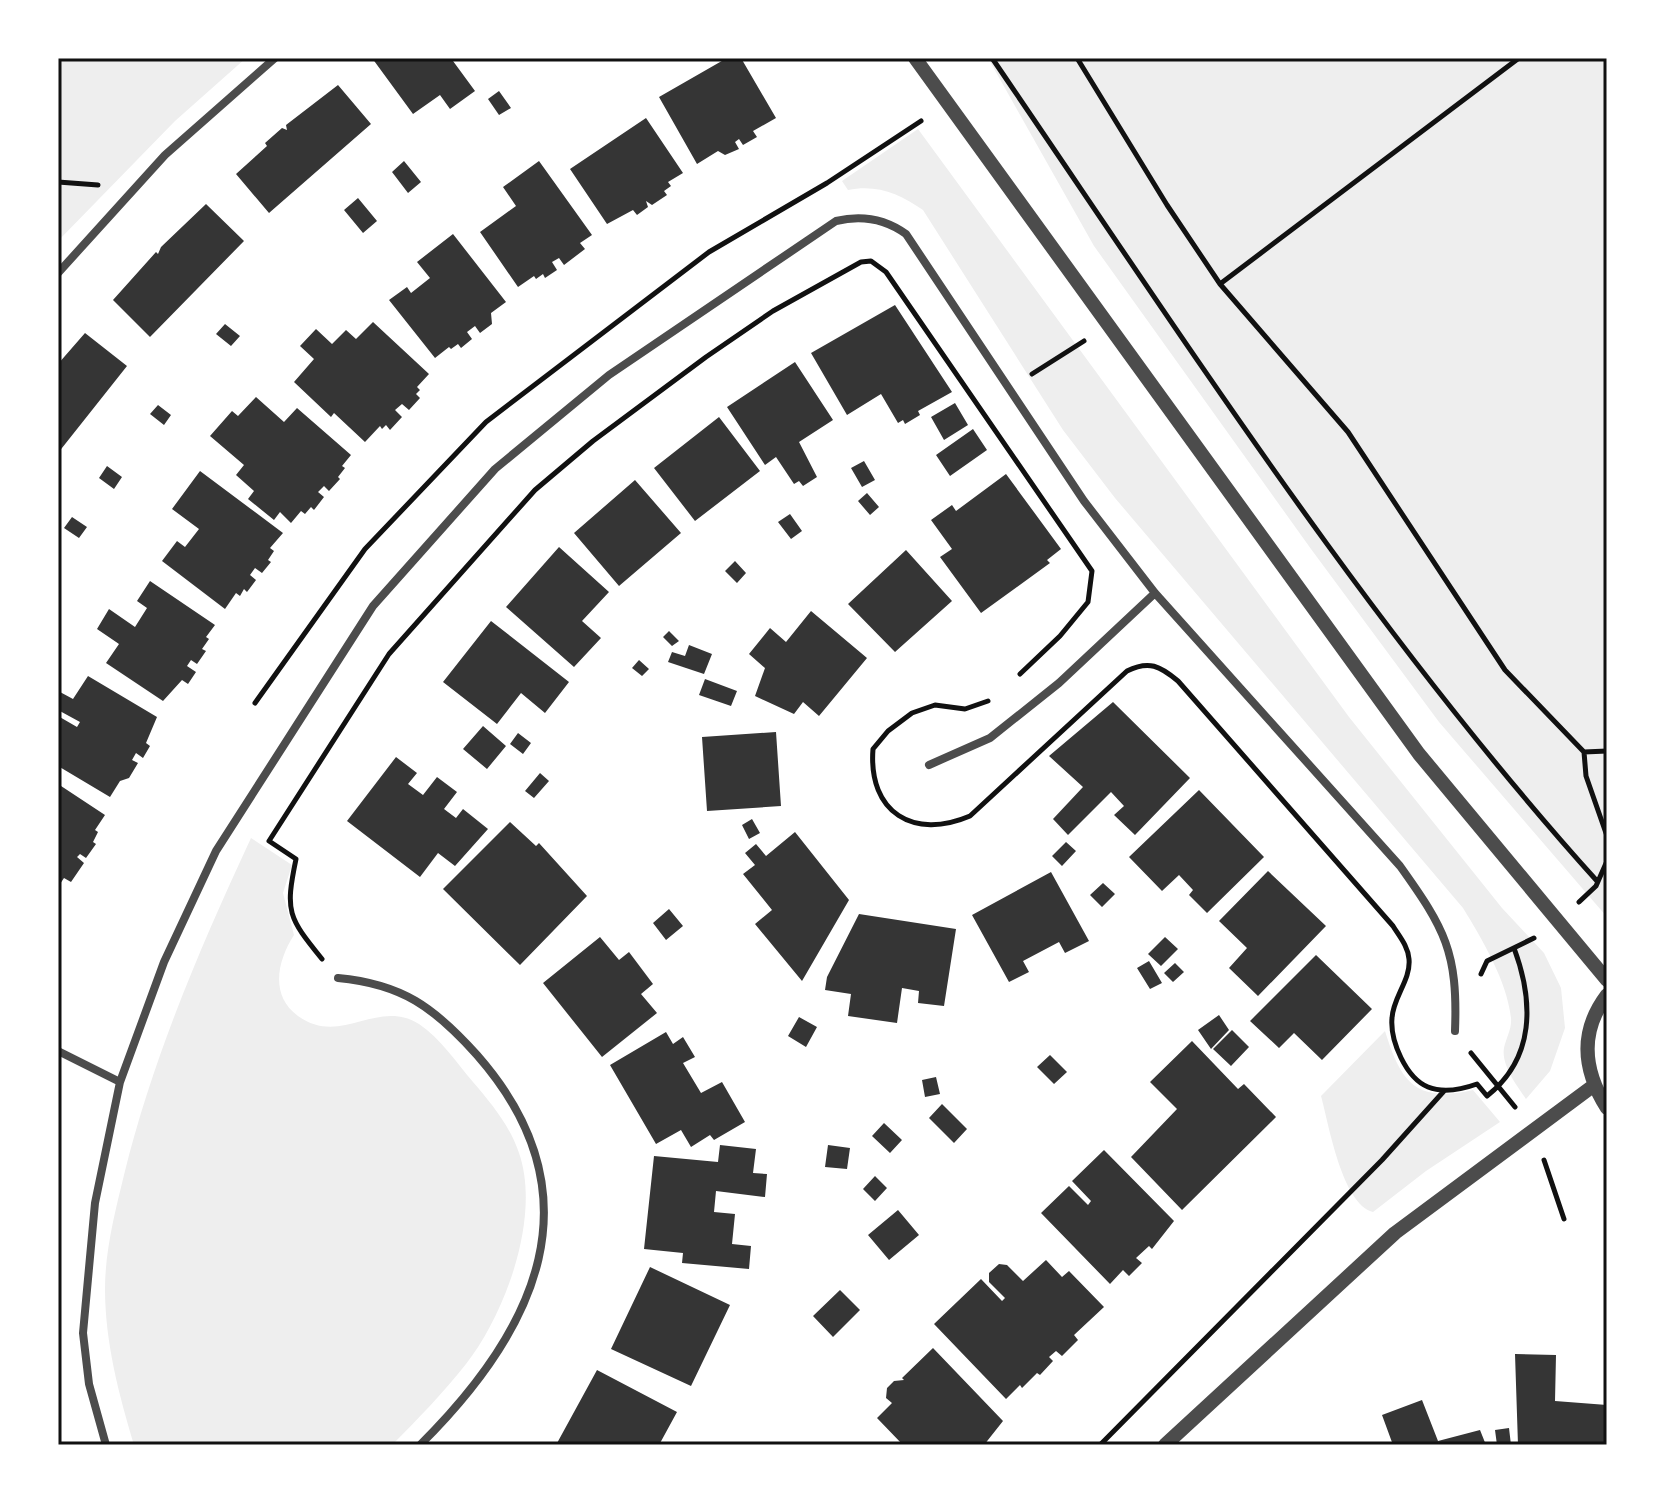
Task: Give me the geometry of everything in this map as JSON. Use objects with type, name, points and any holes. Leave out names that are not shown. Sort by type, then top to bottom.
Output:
[{"type":"street","points":[[58,273],[165,155],[275,58]]},
{"type":"street","points":[[915,58],[1419,754],[1607,980]]},
{"type":"street","points":[[106,1445],[85,1360],[84,1296],[95,1203],[120,1082],[164,962],[216,851],[373,606],[495,469],[601,381],[836,221],[861,218],[881,221],[906,234],[1012,387],[1084,501],[1155,593],[1400,866],[1428,904],[1446,937],[1457,983],[1455,1031]]},
{"type":"street","points":[[929,765],[990,738],[1059,683],[1155,593]]},
{"type":"street","points":[[338,978],[375,981],[396,988],[443,1021],[471,1048],[496,1077],[524,1120],[542,1178],[544,1226],[534,1279],[523,1305],[477,1382],[420,1445]]},
{"type":"street","points":[[1607,995],[1596,1011],[1587,1042],[1593,1086],[1607,1108]]},
{"type":"street","points":[[58,1051],[120,1082]]},
{"type":"street","points":[[1165,1445],[1395,1233],[1593,1086]]},
{"type":"path","points":[[992,58],[1205,371],[1402,647],[1456,716],[1597,881]]},
{"type":"path","points":[[1077,58],[1167,205],[1220,284],[1348,432],[1505,670],[1584,752],[1586,776],[1607,836]]},
{"type":"path","points":[[1220,284],[1519,58]]},
{"type":"path","points":[[338,978],[298,929],[291,912],[288,897],[296,859],[269,841],[389,654],[535,490],[593,441],[773,311],[861,262],[871,261],[886,272],[1092,571],[1088,602],[1060,636],[1015,678]]},
{"type":"path","points":[[1012,387],[1108,326]]},
{"type":"path","points":[[995,698],[965,709],[935,705],[912,713],[888,731],[873,749],[872,769],[876,787],[890,807],[905,820],[929,827],[950,825],[970,816],[1127,671],[1142,664],[1153,664],[1178,681],[1393,926],[1407,948],[1409,961],[1392,1019],[1398,1050],[1405,1063],[1427,1086],[1445,1090],[1477,1084],[1487,1096],[1521,1057],[1528,1023],[1527,990],[1514,948]]},
{"type":"path","points":[[1584,752],[1607,751]]},
{"type":"path","points":[[1455,1031],[1487,961],[1560,920],[1597,881],[1607,861]]},
{"type":"path","points":[[1100,1445],[1372,1170],[1445,1090]]},
{"type":"shaded area","points":[[58,58],[246,58],[175,121],[58,241]]},
{"type":"shaded area","points":[[988,58],[1607,58],[1607,917],[1439,722],[1311,549],[1094,246]]},
{"type":"shaded area","points":[[918,129],[1349,717],[1502,908],[1544,953],[1561,988],[1565,1028],[1550,1071],[1526,1099],[1505,1061],[1504,1048],[1511,1022],[1509,1004],[1499,975],[1463,908],[1115,498],[1063,430],[923,210],[888,192],[869,188],[848,190],[842,181]]},
{"type":"shaded area","points":[[251,838],[292,865],[283,893],[294,935],[284,955],[279,977],[283,998],[289,1008],[314,1024],[329,1027],[388,1016],[404,1017],[419,1024],[441,1043],[511,1133],[525,1178],[526,1205],[516,1263],[494,1318],[466,1364],[392,1445],[134,1445],[118,1388],[107,1329],[105,1289],[114,1217],[136,1131],[163,1046]]},
{"type":"shaded area","points":[[1385,1031],[1397,1064],[1414,1085],[1437,1094],[1473,1090],[1500,1122],[1426,1171],[1373,1212],[1362,1206],[1345,1179],[1321,1096]]},
{"type":"building","points":[[372,58],[457,58],[453,61],[475,91],[450,109],[440,95],[413,114]]},
{"type":"building","points":[[727,58],[741,58],[776,118],[753,131],[757,137],[743,145],[739,139],[735,142],[739,149],[725,155],[718,151],[697,164],[659,97]]},
{"type":"building","points":[[338,85],[371,124],[269,213],[236,174],[282,128],[287,130],[286,125]]},
{"type":"building","points":[[499,91],[511,108],[499,115],[488,99]]},
{"type":"building","points":[[646,118],[683,173],[668,182],[671,186],[664,191],[667,195],[652,205],[646,201],[648,207],[637,215],[633,210],[607,224],[570,169]]},
{"type":"building","points":[[404,161],[421,182],[408,193],[392,172]]},
{"type":"building","points":[[539,161],[592,235],[580,243],[585,249],[564,265],[559,258],[552,262],[557,270],[545,278],[543,274],[536,279],[534,276],[518,287],[480,232],[516,206],[503,187]]},
{"type":"building","points":[[358,198],[377,221],[363,233],[344,210]]},
{"type":"building","points":[[206,204],[244,241],[150,337],[113,300],[156,252],[158,254],[161,247]]},
{"type":"building","points":[[453,234],[506,302],[491,313],[492,324],[480,333],[475,326],[467,332],[472,339],[461,348],[458,344],[451,349],[449,347],[435,358],[389,300],[407,287],[411,293],[430,278],[417,262]]},
{"type":"building","points":[[895,305],[952,392],[918,411],[920,415],[905,424],[903,420],[898,423],[881,394],[847,415],[811,353]]},
{"type":"building","points":[[373,322],[429,374],[417,387],[420,390],[416,394],[420,398],[409,410],[402,404],[395,410],[402,417],[390,430],[386,425],[382,429],[380,426],[365,442],[334,413],[331,417],[294,382],[314,359],[300,346],[316,329],[332,344],[346,330],[356,339]]},
{"type":"building","points":[[225,324],[240,336],[231,346],[216,334]]},
{"type":"building","points":[[85,333],[127,366],[58,453],[58,364]]},
{"type":"building","points":[[795,362],[833,420],[799,442],[817,477],[803,486],[799,481],[794,484],[776,457],[765,465],[727,407]]},
{"type":"building","points":[[256,397],[284,422],[297,408],[351,455],[342,466],[345,468],[338,477],[340,479],[329,491],[324,486],[318,492],[324,497],[314,510],[311,507],[305,514],[301,511],[291,523],[280,512],[274,520],[248,499],[254,491],[236,475],[244,465],[210,436],[232,411],[238,416]]},
{"type":"building","points":[[955,403],[968,425],[944,440],[931,417]]},
{"type":"building","points":[[158,405],[171,415],[164,425],[150,414]]},
{"type":"building","points":[[719,417],[760,471],[695,521],[654,468]]},
{"type":"building","points":[[973,429],[987,450],[950,476],[936,455]]},
{"type":"building","points":[[864,461],[875,480],[862,487],[851,468]]},
{"type":"building","points":[[107,466],[122,477],[114,489],[99,478]]},
{"type":"building","points":[[200,471],[283,533],[270,548],[274,551],[268,560],[271,562],[262,573],[255,568],[250,575],[256,580],[247,592],[244,589],[240,596],[236,593],[225,609],[162,561],[177,541],[185,547],[199,529],[172,509]]},
{"type":"building","points":[[1006,474],[1061,549],[1047,560],[1050,563],[981,613],[940,557],[952,549],[931,520],[952,505],[956,511]]},
{"type":"building","points":[[635,480],[681,533],[619,586],[574,533]]},
{"type":"building","points":[[867,493],[879,507],[870,515],[858,501]]},
{"type":"building","points":[[790,514],[802,531],[791,539],[778,522]]},
{"type":"building","points":[[72,517],[87,527],[79,538],[64,528]]},
{"type":"building","points":[[559,547],[609,592],[582,621],[601,638],[574,667],[506,607]]},
{"type":"building","points":[[906,550],[952,601],[895,652],[848,604]]},
{"type":"building","points":[[735,561],[746,573],[737,583],[725,571]]},
{"type":"building","points":[[150,581],[215,625],[206,637],[209,639],[202,649],[206,651],[197,664],[191,660],[187,666],[196,672],[188,684],[182,680],[163,701],[106,663],[119,644],[97,629],[109,609],[135,627],[147,608],[137,601]]},
{"type":"building","points":[[811,611],[867,658],[819,716],[803,702],[794,714],[755,696],[765,668],[749,654],[770,628],[786,642]]},
{"type":"building","points":[[491,621],[569,682],[545,713],[521,693],[497,724],[443,682]]},
{"type":"building","points":[[669,631],[679,641],[672,646],[663,637]]},
{"type":"building","points":[[689,645],[712,654],[704,674],[668,662],[672,652],[685,656]]},
{"type":"building","points":[[639,660],[649,669],[642,676],[632,668]]},
{"type":"building","points":[[88,676],[157,717],[146,743],[150,746],[143,758],[136,753],[132,760],[138,763],[129,778],[120,781],[110,797],[58,766],[58,716],[77,727],[80,722],[58,710],[58,694],[60,692],[73,699]]},
{"type":"building","points":[[705,679],[737,691],[731,706],[699,695]]},
{"type":"building","points":[[1113,702],[1190,778],[1135,835],[1114,815],[1124,806],[1111,792],[1068,835],[1053,819],[1083,787],[1049,756]]},
{"type":"building","points":[[483,726],[506,746],[487,769],[463,749]]},
{"type":"building","points":[[776,732],[781,806],[707,811],[702,737]]},
{"type":"building","points":[[518,733],[531,743],[523,754],[510,744]]},
{"type":"building","points":[[396,757],[417,773],[408,784],[423,795],[437,777],[457,792],[444,809],[456,818],[463,809],[488,829],[455,866],[438,853],[420,877],[347,821]]},
{"type":"building","points":[[540,773],[549,781],[534,798],[525,791]]},
{"type":"building","points":[[58,784],[105,815],[95,830],[98,832],[93,842],[96,844],[86,858],[80,854],[77,857],[84,863],[71,882],[64,878],[58,887]]},
{"type":"building","points":[[1199,790],[1264,857],[1207,913],[1189,895],[1193,890],[1179,875],[1162,891],[1129,857]]},
{"type":"building","points":[[752,819],[760,833],[749,839],[742,825]]},
{"type":"building","points":[[510,822],[536,846],[539,843],[587,896],[520,965],[443,889]]},
{"type":"building","points":[[795,832],[849,900],[802,981],[755,924],[772,910],[743,874],[755,865],[745,853],[756,844],[766,856]]},
{"type":"building","points":[[1066,842],[1076,851],[1062,866],[1052,856]]},
{"type":"building","points":[[1268,871],[1326,926],[1258,996],[1229,968],[1247,948],[1219,921]]},
{"type":"building","points":[[1051,872],[1089,941],[1065,953],[1059,942],[1023,961],[1029,972],[1009,982],[972,915]]},
{"type":"building","points":[[1103,883],[1115,894],[1102,907],[1090,895]]},
{"type":"building","points":[[669,909],[683,926],[666,940],[653,923]]},
{"type":"building","points":[[859,914],[956,929],[944,1006],[918,1003],[919,991],[902,988],[897,1023],[848,1016],[851,994],[825,990],[827,977]]},
{"type":"building","points":[[600,937],[619,960],[629,952],[653,984],[641,994],[657,1013],[602,1057],[543,983]]},
{"type":"building","points":[[1165,937],[1178,949],[1161,966],[1148,954]]},
{"type":"building","points":[[1316,955],[1372,1009],[1322,1060],[1294,1033],[1279,1048],[1250,1021]]},
{"type":"building","points":[[1149,961],[1162,983],[1150,989],[1137,968]]},
{"type":"building","points":[[1175,963],[1184,972],[1173,982],[1164,973]]},
{"type":"building","points":[[1219,1015],[1229,1030],[1211,1049],[1198,1030]]},
{"type":"building","points":[[799,1017],[817,1027],[806,1047],[788,1036]]},
{"type":"building","points":[[1232,1030],[1249,1047],[1231,1066],[1213,1049]]},
{"type":"building","points":[[666,1032],[673,1044],[683,1037],[695,1057],[683,1063],[701,1093],[722,1082],[745,1122],[714,1140],[710,1135],[691,1147],[681,1130],[656,1144],[610,1065]]},
{"type":"building","points":[[1192,1041],[1238,1089],[1244,1084],[1276,1117],[1182,1210],[1131,1157],[1177,1109],[1150,1082]]},
{"type":"building","points":[[1050,1055],[1067,1072],[1054,1084],[1037,1067]]},
{"type":"building","points":[[936,1077],[940,1094],[925,1097],[922,1080]]},
{"type":"building","points":[[942,1104],[967,1129],[954,1143],[929,1118]]},
{"type":"building","points":[[884,1123],[902,1140],[890,1153],[872,1136]]},
{"type":"building","points":[[720,1145],[756,1149],[753,1173],[767,1174],[765,1197],[716,1191],[714,1212],[735,1214],[732,1244],[751,1246],[749,1269],[682,1263],[683,1253],[644,1249],[654,1156],[718,1162]]},
{"type":"building","points":[[828,1145],[850,1148],[847,1169],[825,1167]]},
{"type":"building","points":[[1104,1150],[1174,1221],[1152,1249],[1149,1246],[1136,1258],[1142,1263],[1129,1276],[1123,1270],[1110,1284],[1041,1213],[1069,1186],[1088,1205],[1091,1201],[1072,1181]]},
{"type":"building","points":[[875,1176],[887,1188],[875,1201],[863,1189]]},
{"type":"building","points":[[898,1210],[919,1235],[889,1260],[868,1235]]},
{"type":"building","points":[[1046,1260],[1062,1277],[1069,1271],[1104,1307],[1074,1335],[1078,1340],[1062,1356],[1056,1351],[1049,1357],[1053,1361],[1040,1375],[1037,1373],[1022,1388],[1020,1385],[1006,1399],[934,1324],[981,1279],[1002,1301],[1005,1298],[989,1282],[989,1273],[999,1264],[1007,1265],[1023,1281]]},
{"type":"building","points":[[650,1267],[730,1305],[691,1386],[611,1349]]},
{"type":"building","points":[[840,1290],[860,1310],[833,1337],[813,1316]]},
{"type":"building","points":[[933,1348],[1003,1421],[984,1445],[903,1445],[877,1418],[892,1403],[886,1398],[887,1388],[894,1381],[904,1380],[902,1378]]},
{"type":"building","points":[[1515,1354],[1556,1355],[1555,1401],[1607,1405],[1607,1445],[1518,1445]]},
{"type":"building","points":[[597,1370],[677,1412],[659,1445],[556,1445]]},
{"type":"building","points":[[1422,1400],[1438,1441],[1480,1430],[1486,1445],[1393,1445],[1382,1415]]},
{"type":"building","points":[[1509,1428],[1511,1445],[1497,1445],[1495,1430]]}]
